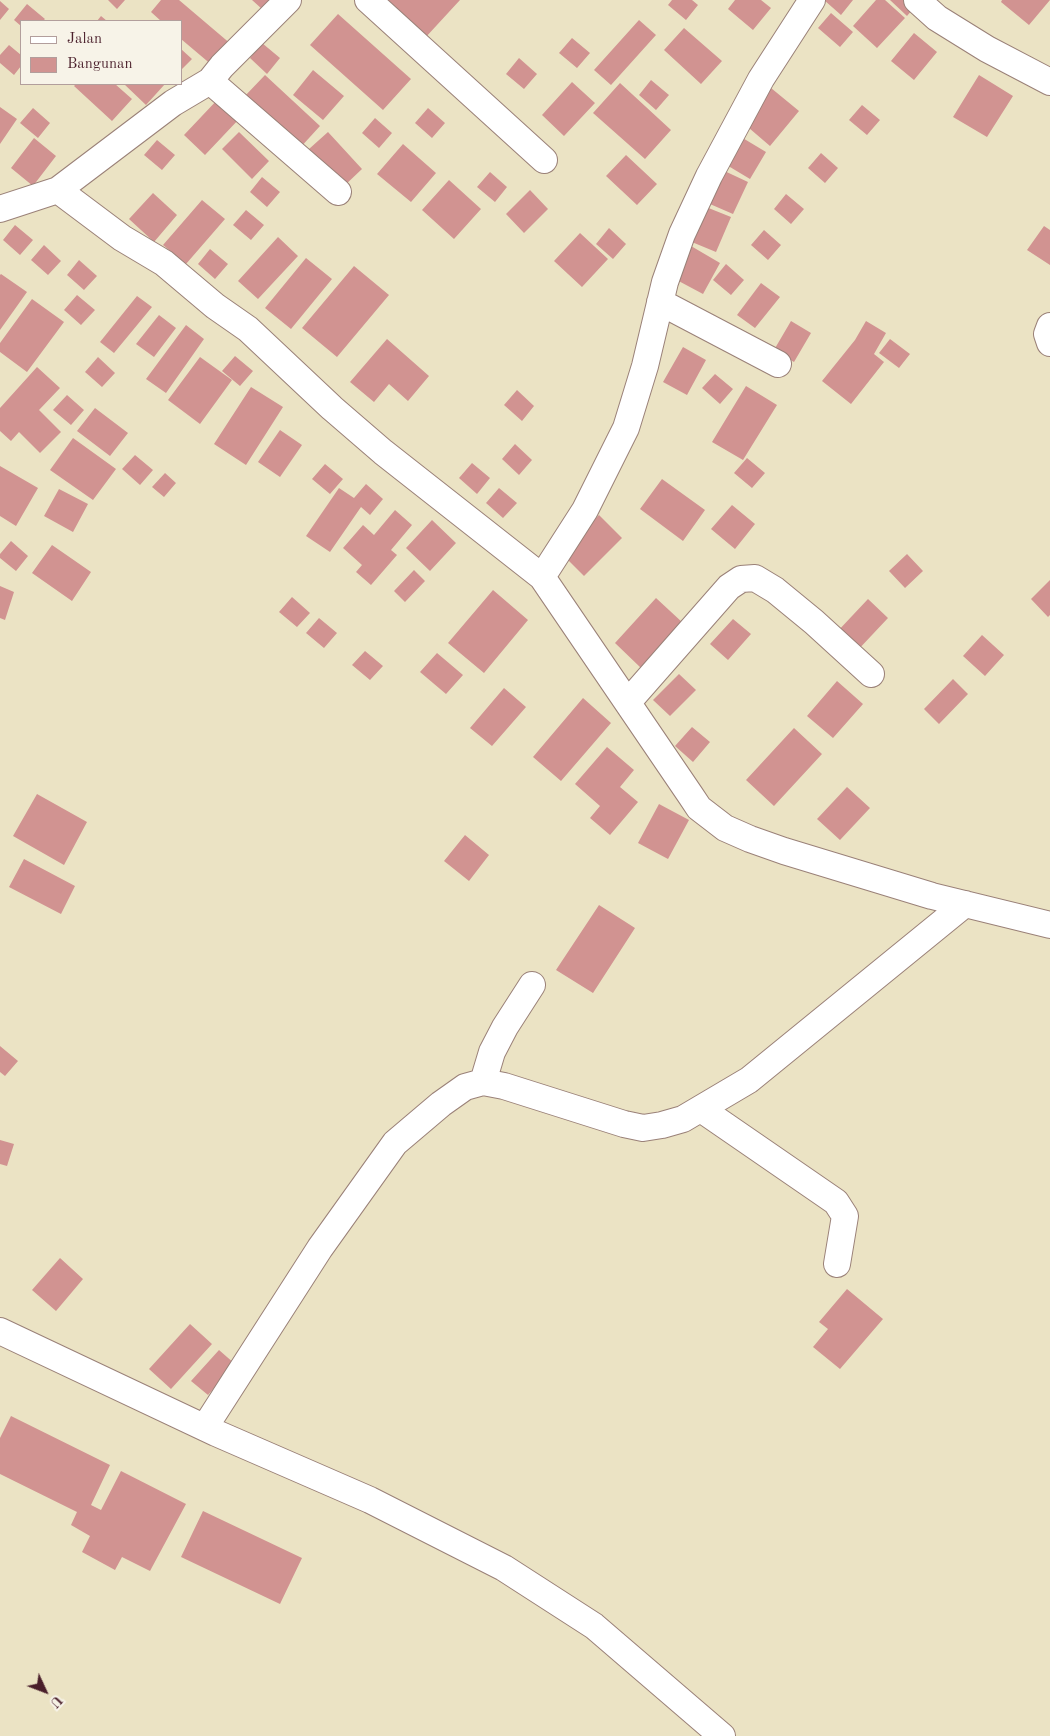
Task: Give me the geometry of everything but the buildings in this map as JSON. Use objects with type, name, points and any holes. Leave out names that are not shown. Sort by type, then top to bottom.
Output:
[{"type":"street","points":[[0,209],[58,190],[173,103],[210,81],[222,66],[288,0]]},
{"type":"street","points":[[368,0],[544,160]]},
{"type":"street","points":[[542,577],[585,510],[626,428],[660,302],[682,234],[709,176],[761,79],[812,0]]},
{"type":"street","points":[[917,0],[937,18],[987,49],[1050,82]]},
{"type":"street","points":[[210,81],[338,192]]},
{"type":"street","points":[[58,190],[122,238],[164,262],[215,306],[248,329],[332,408],[383,452],[542,577],[699,808],[725,828],[784,851],[932,896],[1050,925]]},
{"type":"street","points":[[660,302],[778,364]]},
{"type":"street","points":[[1050,326],[1047,334],[1050,343]]},
{"type":"street","points":[[628,702],[730,587],[741,578],[755,578],[775,590],[814,622],[870,674]]},
{"type":"street","points":[[205,1427],[320,1248],[395,1143],[441,1104],[465,1087],[483,1082],[504,1086],[624,1124],[643,1128],[683,1119],[750,1080],[965,904]]},
{"type":"street","points":[[483,1082],[492,1052],[505,1026],[532,985]]},
{"type":"street","points":[[701,1109],[836,1202],[844,1216],[837,1264]]},
{"type":"street","points":[[0,1331],[205,1427],[370,1500],[504,1568],[594,1626],[722,1736]]}]
